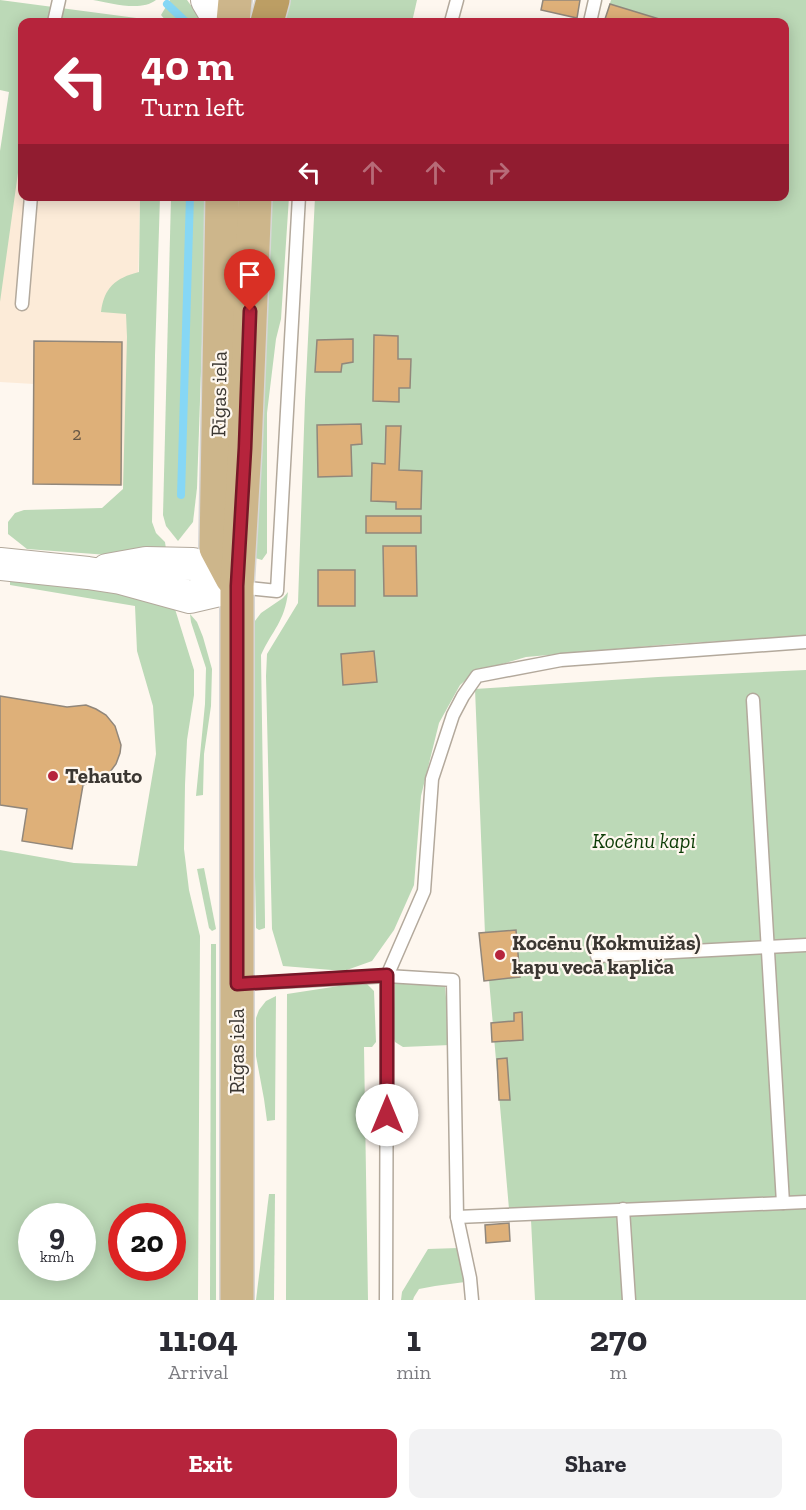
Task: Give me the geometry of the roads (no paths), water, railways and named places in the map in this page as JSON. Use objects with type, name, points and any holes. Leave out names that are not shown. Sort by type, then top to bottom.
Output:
[{"type":"highway","points":[[265,0],[265,18]]},
{"type":"highway","points":[[266,18],[273,0]]},
{"type":"main road","points":[[233,18],[235,0]]},
{"type":"main road","name":"Rīgas iela","points":[[222,201],[216,548],[237,586]]},
{"type":"main road","name":"Rīgas iela","points":[[237,1300],[237,586],[255,201]]},
{"type":"street","points":[[207,0],[218,18]]},
{"type":"street","points":[[0,564],[88,573],[146,563],[193,564],[237,586]]},
{"type":"lane","points":[[55,18],[59,0]]},
{"type":"lane","points":[[452,18],[457,0]]},
{"type":"lane","points":[[591,18],[596,0]]},
{"type":"lane","points":[[22,304],[31,201]]},
{"type":"lane","points":[[237,586],[277,591],[299,201]]},
{"type":"lane","points":[[386,1300],[387,975],[424,891],[432,779],[453,715],[463,696],[477,676],[561,660],[806,642]]},
{"type":"lane","points":[[753,700],[783,1203]]},
{"type":"lane","points":[[597,956],[806,945]]},
{"type":"lane","points":[[237,984],[387,975],[453,980],[457,1216],[470,1278],[472,1300]]},
{"type":"lane","points":[[457,1216],[806,1202]]},
{"type":"lane","points":[[623,1209],[629,1300]]},
{"type":"waterway","points":[[167,4],[182,18]]},
{"type":"waterway","points":[[181,495],[190,201]]},
{"type":"place","name":"Tehauto","points":[[53,776]]},
{"type":"place","name":"Kocēnu (Kokmuižas) kapu vecā kapliča","points":[[500,955]]},
{"type":"park label","name":"Kocēnu kapi","points":[[644,841]]}]
